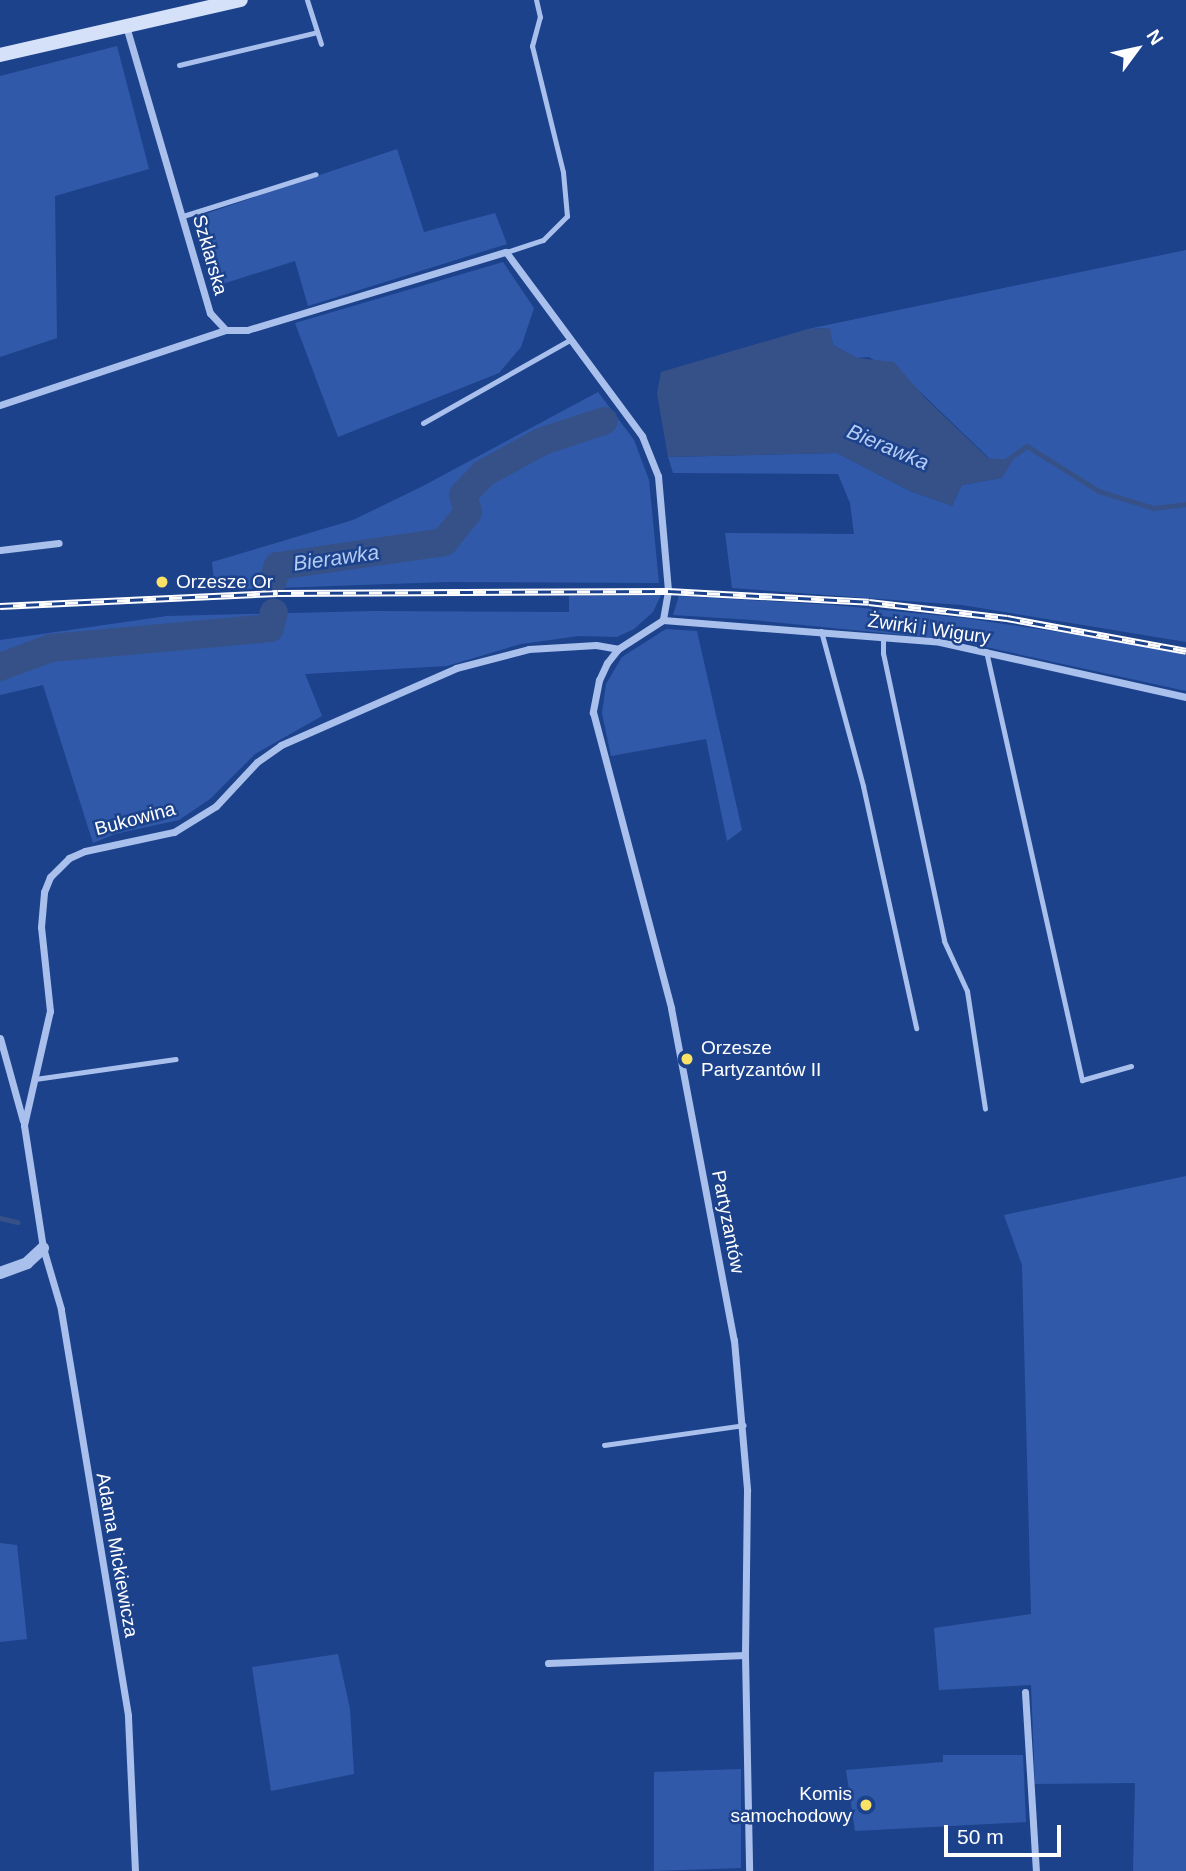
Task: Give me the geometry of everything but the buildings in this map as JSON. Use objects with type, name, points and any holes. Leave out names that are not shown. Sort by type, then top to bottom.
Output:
[{"type":"main road","points":[[0,55],[240,0]]},
{"type":"street","name":"Szklarska","points":[[126,26],[210,313],[226,330]]},
{"type":"street","points":[[0,405],[226,330],[247,330],[506,252],[642,436],[658,476],[668,591],[663,620]]},
{"type":"street","points":[[0,550],[59,543]]},
{"type":"street","name":"Żwirki i Wigury","points":[[663,620],[940,642],[1186,697]]},
{"type":"street","name":"Partyzantów","points":[[663,620],[618,649],[599,680],[593,712],[595,731],[671,1008],[734,1340],[744,1425],[747,1490],[744,1655],[749,1871]]},
{"type":"street","name":"Bukowina","points":[[43,1248],[24,1125],[50,1012],[41,927],[44,892],[50,877],[69,858],[174,832],[216,806],[257,762],[281,745],[456,668],[529,649],[596,645],[618,649]]},
{"type":"street","points":[[0,1038],[24,1125]]},
{"type":"street","points":[[0,1273],[27,1263],[43,1248]]},
{"type":"street","name":"Adama Mickiewicza","points":[[43,1248],[61,1309],[128,1714],[135,1871]]},
{"type":"street","points":[[548,1663],[744,1655]]},
{"type":"street","points":[[1025,1692],[1036,1871]]},
{"type":"lane","points":[[307,0],[321,44]]},
{"type":"lane","points":[[506,252],[543,240],[567,216],[563,172],[531,46],[540,17],[536,0]]},
{"type":"lane","points":[[180,65],[317,32]]},
{"type":"lane","points":[[183,216],[316,174]]},
{"type":"lane","points":[[423,423],[570,340]]},
{"type":"lane","points":[[821,631],[863,786],[916,1028]]},
{"type":"lane","points":[[883,637],[883,653],[944,941],[967,991],[985,1109]]},
{"type":"lane","points":[[986,652],[1082,1080],[1131,1066]]},
{"type":"lane","points":[[36,1079],[176,1059]]},
{"type":"lane","points":[[604,1445],[744,1425]]},
{"type":"shaded area","points":[[117,46],[149,169],[55,196],[57,338],[0,357],[0,76]]},
{"type":"shaded area","points":[[397,149],[424,232],[495,213],[507,244],[308,306],[295,261],[213,287],[193,218]]},
{"type":"shaded area","points":[[1186,250],[1186,642],[962,605],[732,588],[725,533],[854,534],[850,503],[838,474],[673,473],[668,457],[837,453],[910,491],[952,506],[962,485],[1001,478],[989,458],[914,386],[869,357],[857,358],[833,345],[829,328],[808,329]]},
{"type":"shaded area","points":[[503,262],[534,308],[521,347],[499,373],[338,437],[295,323]]},
{"type":"shaded area","points":[[598,392],[634,440],[649,480],[659,583],[446,582],[215,590],[212,562],[353,520],[423,486]]},
{"type":"shaded area","points":[[661,595],[653,612],[634,629],[617,637],[579,636],[521,644],[447,666],[305,674],[322,716],[255,754],[210,799],[179,820],[115,834],[93,843],[43,685],[0,695],[0,640],[167,616],[374,611],[569,612],[569,596]]},
{"type":"shaded area","points":[[679,596],[833,605],[964,618],[1126,642],[1186,655],[1186,691],[954,640],[753,620],[673,615]]},
{"type":"shaded area","points":[[666,629],[697,631],[742,830],[727,841],[706,739],[611,756],[602,713],[606,684],[622,657]]},
{"type":"shaded area","points":[[1186,1176],[1186,1871],[1133,1871],[1135,1783],[1035,1784],[1031,1685],[939,1690],[934,1628],[1031,1614],[1022,1265],[1004,1215]]},
{"type":"shaded area","points":[[0,1543],[17,1545],[27,1639],[0,1642]]},
{"type":"shaded area","points":[[338,1654],[350,1709],[354,1774],[271,1791],[252,1667]]},
{"type":"shaded area","points":[[943,1755],[1023,1755],[1026,1822],[855,1831],[846,1770],[943,1762]]},
{"type":"shaded area","points":[[741,1769],[741,1868],[654,1871],[654,1772]]},
{"type":"water","points":[[830,328],[833,345],[857,358],[894,362],[925,398],[988,458],[1013,460],[1002,478],[962,485],[952,506],[910,491],[837,453],[668,457],[657,393],[661,372],[808,329]]},
{"type":"waterway","name":"Bierawka","points":[[273,581],[278,566],[444,542],[468,512],[463,495],[484,473],[543,441],[604,421]]},
{"type":"waterway","name":"Bierawka","points":[[1004,462],[1027,446],[1099,491],[1154,508],[1186,504]]},
{"type":"waterway","name":"Bierawka","points":[[0,667],[51,648],[270,628],[274,612]]},
{"type":"waterway","points":[[0,1218],[18,1222]]},
{"type":"railway","points":[[0,606],[278,593],[668,591],[869,602],[1007,618],[1186,651]]},
{"type":"place","name":"Orzesze Or","points":[[162,582]]},
{"type":"place","name":"Orzesze Partyzantów II","points":[[687,1059]]},
{"type":"place","name":"Komis samochodowy","points":[[866,1805]]}]
